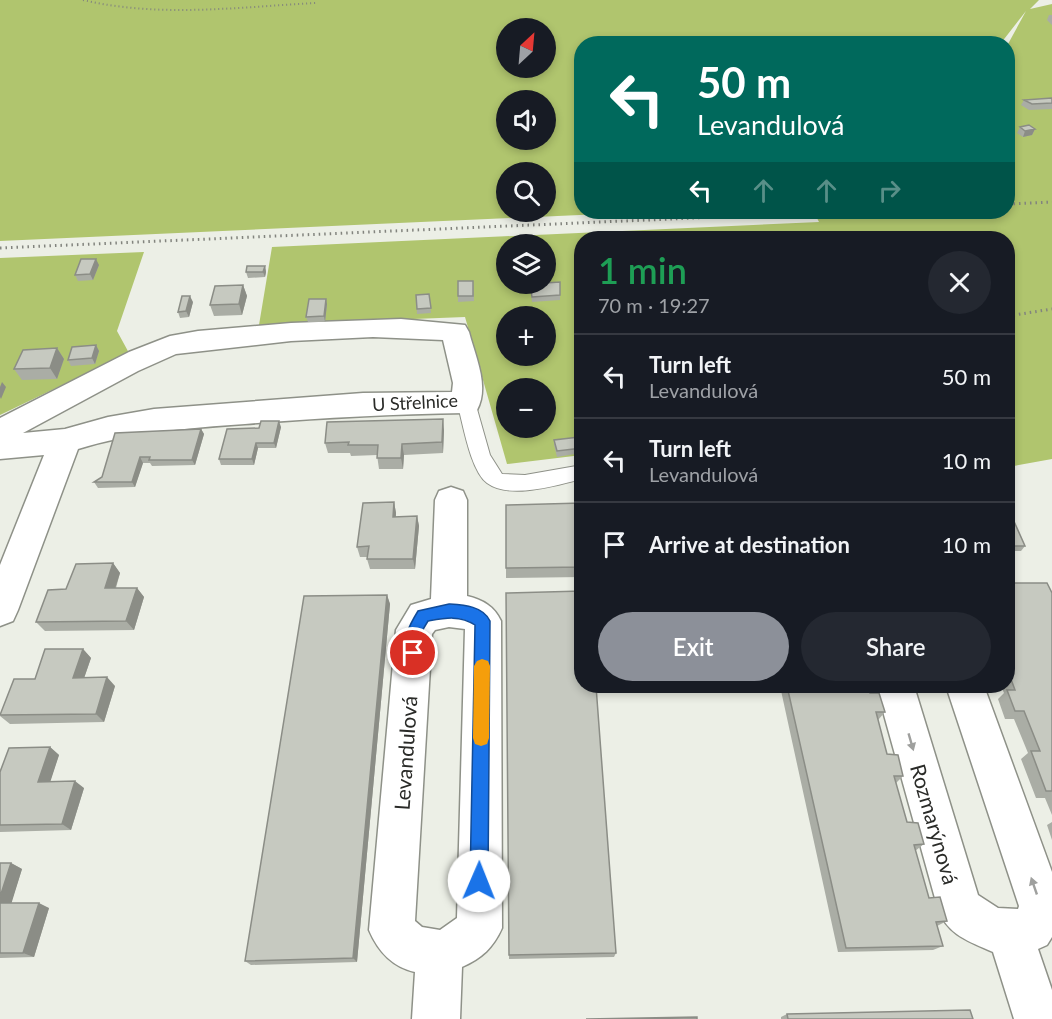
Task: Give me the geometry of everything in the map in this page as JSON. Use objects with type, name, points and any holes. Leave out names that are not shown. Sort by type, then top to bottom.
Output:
[{"type":"street","name":"U Střelnice","points":[[0,435],[11,425],[161,349],[183,343],[271,334],[387,328],[415,327],[455,332],[468,384],[466,402],[363,404],[154,420],[108,428],[65,441],[0,447]]},
{"type":"street","points":[[0,610],[65,441]]},
{"type":"street","points":[[449,611],[451,500]]},
{"type":"street","name":"Levandulová","points":[[449,611],[468,612],[483,621],[479,928],[463,943],[440,953],[411,948],[393,930],[414,630],[423,616],[449,611]]},
{"type":"street","name":"Rozmarýnová","points":[[897,693],[960,909],[985,926],[1010,934]]},
{"type":"street","points":[[967,693],[1043,909],[1030,929],[1010,934],[1038,1019]]},
{"type":"street","points":[[436,1019],[440,953]]},
{"type":"lane","points":[[466,402],[487,470],[495,479],[509,483],[574,473]]},
{"type":"path","points":[[83,0],[105,7],[169,10],[316,3]]},
{"type":"path","points":[[1015,204],[1052,202]]},
{"type":"path","points":[[0,248],[670,219]]},
{"type":"path","points":[[1015,315],[1052,309]]},
{"type":"green space","points":[[0,0],[1039,0],[1030,9],[1052,4],[1052,459],[1015,466],[1015,231],[622,231],[819,222],[818,219],[1015,219],[1015,36],[1012,36],[1026,11],[1006,36],[574,36],[574,215],[556,216],[556,162],[496,162],[496,219],[0,241]]},
{"type":"green space","points":[[574,233],[574,456],[507,464],[500,438],[556,438],[556,378],[496,378],[496,426],[465,317],[259,325],[272,247],[496,237],[496,294],[556,294],[556,234]]},
{"type":"green space","points":[[144,252],[117,331],[129,353],[0,415],[0,258]]},
{"type":"building","points":[[1052,98],[1052,103],[1032,104],[1024,100]]},
{"type":"building","points":[[1029,125],[1035,129],[1025,131],[1020,127]]},
{"type":"building","points":[[81,259],[96,259],[90,274],[75,275]]},
{"type":"building","points":[[247,266],[265,266],[263,272],[246,272]]},
{"type":"building","points":[[458,281],[473,281],[473,296],[458,296]]},
{"type":"building","points":[[556,282],[560,282],[560,295],[532,297],[532,294],[556,294]]},
{"type":"building","points":[[243,285],[239,304],[210,305],[215,286]]},
{"type":"building","points":[[429,294],[431,308],[417,309],[416,295]]},
{"type":"building","points":[[182,296],[190,296],[186,311],[178,312]]},
{"type":"building","points":[[309,299],[326,299],[324,316],[306,317]]},
{"type":"building","points":[[96,345],[92,358],[68,360],[72,347]]},
{"type":"building","points":[[57,348],[50,368],[14,369],[23,350]]},
{"type":"building","points":[[443,419],[442,442],[402,444],[401,458],[377,458],[378,445],[348,445],[349,442],[325,443],[327,422]]},
{"type":"building","points":[[261,421],[279,421],[274,443],[256,443],[252,459],[219,459],[227,429],[259,428]]},
{"type":"building","points":[[201,429],[192,460],[149,460],[150,457],[140,457],[132,482],[94,482],[102,477],[115,433]]},
{"type":"building","points":[[574,438],[574,449],[557,451],[554,440]]},
{"type":"building","points":[[394,502],[393,517],[417,516],[413,559],[367,559],[369,546],[357,547],[363,503]]},
{"type":"building","points":[[574,503],[574,567],[506,568],[506,505]]},
{"type":"building","points":[[1015,524],[1025,546],[1015,546]]},
{"type":"building","points":[[113,563],[105,588],[137,588],[126,621],[36,622],[48,590],[66,589],[76,564]]},
{"type":"building","points":[[1015,583],[1047,583],[1052,593],[1052,791],[1046,791],[1031,751],[1040,751],[1024,711],[1015,711],[1008,693],[1015,693]]},
{"type":"building","points":[[574,591],[574,693],[597,693],[616,953],[509,955],[506,593]]},
{"type":"building","points":[[387,595],[353,958],[245,961],[304,596]]},
{"type":"building","points":[[45,649],[83,649],[73,678],[107,677],[96,714],[0,715],[14,679],[35,679]]},
{"type":"building","points":[[789,693],[879,693],[885,712],[876,712],[887,754],[898,755],[903,776],[894,776],[907,822],[918,823],[924,844],[914,845],[929,898],[940,897],[947,921],[936,922],[943,946],[846,948]]},
{"type":"building","points":[[50,747],[38,782],[75,781],[62,824],[0,825],[0,772],[9,748]]},
{"type":"building","points":[[0,863],[11,863],[0,897]]},
{"type":"building","points":[[0,903],[39,903],[23,953],[0,953]]},
{"type":"building","points":[[970,1010],[973,1019],[788,1019],[787,1014]]},
{"type":"building","points":[[697,1017],[697,1019],[586,1019]]},
{"type":"slow traffic","points":[[481,738],[482,666]]},
{"type":"route","points":[[413,653],[414,630],[423,616],[449,611],[468,612],[483,621],[479,881]]}]
